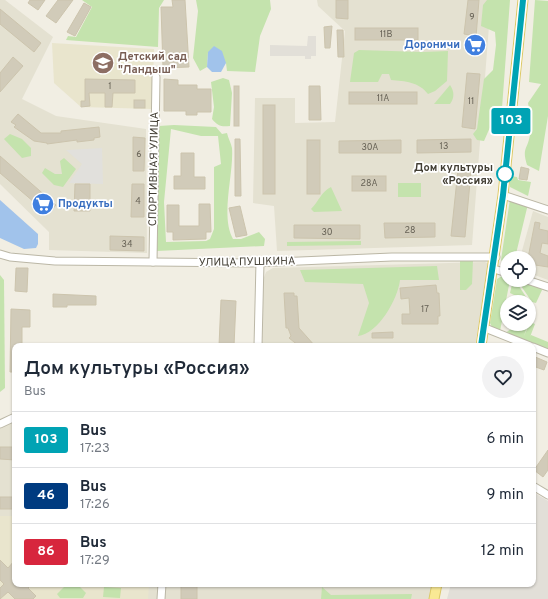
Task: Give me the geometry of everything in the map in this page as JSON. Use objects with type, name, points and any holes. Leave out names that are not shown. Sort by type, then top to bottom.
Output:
[{"type":"main road","points":[[482,343],[496,257],[523,0]]},
{"type":"main road","points":[[434,599],[436,587]]},
{"type":"street","name":"СПОРТИВНАЯ УЛИЦА","points":[[153,262],[156,77]]},
{"type":"street","points":[[503,195],[548,210]]},
{"type":"street","name":"УЛИЦА ПУШКИНА","points":[[0,254],[10,257],[56,261],[153,262],[260,262],[392,257],[496,257]]},
{"type":"street","points":[[258,343],[260,262]]},
{"type":"street","points":[[494,269],[500,271]]},
{"type":"street","points":[[536,283],[548,287]]},
{"type":"street","points":[[485,328],[522,343]]},
{"type":"street","points":[[536,348],[548,353]]},
{"type":"street","points":[[0,424],[12,418]]},
{"type":"street","points":[[536,488],[548,495]]},
{"type":"street","points":[[161,599],[162,587]]},
{"type":"shaded area","points":[[0,0],[5,0],[53,37],[22,99],[56,116],[146,129],[147,253],[49,250],[49,232],[0,184]]},
{"type":"shaded area","points":[[317,0],[491,0],[472,245],[277,251],[274,206],[253,203],[255,98],[295,98],[295,123],[335,122],[345,31],[318,6]]},
{"type":"shaded area","points":[[308,36],[316,36],[316,56],[311,56],[311,59],[305,59],[305,56],[270,56],[270,45],[307,46]]},
{"type":"shaded area","name":"Детский сад \"Ландыш\"","points":[[52,43],[154,49],[152,109],[81,107],[54,83]]},
{"type":"shaded area","points":[[102,148],[103,184],[69,183],[82,164],[66,150]]},
{"type":"shaded area","points":[[533,211],[548,217],[548,280],[536,276],[536,251],[522,251]]},
{"type":"shaded area","points":[[485,262],[489,264],[476,343],[262,343],[263,280],[266,272],[273,268]]},
{"type":"shaded area","points":[[12,423],[12,587],[158,587],[157,599],[0,599],[0,428]]},
{"type":"shaded area","points":[[536,494],[548,501],[548,599],[447,599],[450,587],[536,587]]},
{"type":"shaded area","points":[[0,516],[12,516],[12,587],[149,587],[148,599],[0,599]]},
{"type":"shaded area","points":[[163,587],[431,587],[429,599],[162,599]]},
{"type":"green space","points":[[82,0],[164,0],[159,8],[158,47],[66,40],[68,36],[76,37],[92,7]]},
{"type":"green space","points":[[196,0],[270,0],[271,9],[260,36],[255,72],[227,71],[226,63],[208,52],[207,67],[200,71],[193,58],[198,11]]},
{"type":"green space","points":[[487,0],[510,0],[502,108],[495,116],[484,141],[477,140],[473,134],[477,129],[484,79],[493,70],[496,45],[495,32],[481,26],[483,5]]},
{"type":"green space","points":[[535,0],[548,1],[548,116],[539,171],[527,165],[525,155],[531,127],[528,103],[541,84],[529,82]]},
{"type":"green space","points":[[359,50],[423,52],[448,51],[447,81],[435,91],[428,94],[416,85],[391,80],[389,74],[382,74],[378,82],[350,82],[354,53]]},
{"type":"green space","points":[[223,78],[229,80],[232,93],[230,126],[220,126],[212,119],[214,107],[211,82]]},
{"type":"green space","points":[[450,85],[453,99],[450,104],[434,104]]},
{"type":"green space","points":[[174,125],[216,127],[222,134],[227,133],[232,148],[227,207],[229,230],[233,239],[241,239],[259,232],[265,239],[264,246],[157,251],[159,126]],"holes":[[[171,129],[201,136],[218,136],[221,164],[214,167],[214,229],[210,239],[206,241],[166,242],[164,202]]]},
{"type":"green space","points":[[10,134],[22,139],[31,148],[31,156],[22,158],[4,139]]},
{"type":"green space","points":[[64,158],[76,169],[63,187],[54,185],[42,173],[45,168],[55,174],[62,174],[60,161]]},
{"type":"green space","points":[[510,176],[517,177],[518,180],[531,182],[528,196],[510,187]]},
{"type":"green space","points":[[398,183],[421,183],[421,197],[398,197]]},
{"type":"green space","points":[[331,187],[342,211],[314,212],[311,209],[322,194]]},
{"type":"green space","points":[[510,199],[528,204],[517,251],[502,251]]},
{"type":"green space","points":[[361,241],[361,245],[287,246],[287,242]]},
{"type":"green space","points":[[473,260],[472,284],[466,290],[460,290],[460,261]]},
{"type":"green space","points":[[437,266],[439,280],[400,280],[391,306],[380,322],[373,329],[358,336],[369,303],[363,284],[305,282],[300,270]]},
{"type":"green space","points":[[0,275],[4,280],[5,388],[0,392]]},
{"type":"green space","points":[[500,277],[500,287],[509,287],[507,295],[500,295],[500,331],[492,327],[490,323],[497,279]]},
{"type":"green space","points":[[536,286],[542,290],[536,303],[536,295],[527,295],[522,287]]},
{"type":"green space","points":[[511,287],[520,287],[525,295],[514,295],[510,293]]},
{"type":"green space","points":[[508,331],[526,331],[524,336],[526,331],[532,331],[530,337],[531,335],[548,342],[548,349],[536,345],[536,343],[532,343],[505,333]]},
{"type":"green space","points":[[64,587],[80,587],[86,593],[83,598],[60,598],[57,594]]},
{"type":"green space","points":[[104,587],[121,588],[120,598],[103,597]]},
{"type":"green space","points":[[322,587],[331,595],[412,594],[411,599],[321,599]]},
{"type":"water","points":[[214,46],[222,51],[226,63],[221,72],[212,72],[207,67],[208,52]]},
{"type":"water","points":[[0,200],[38,234],[38,244],[36,248],[24,249],[0,238]]},
{"type":"building","points":[[30,0],[45,0],[38,10],[28,3]]},
{"type":"building","points":[[58,0],[73,0],[56,23],[46,16]]},
{"type":"building","points":[[172,0],[185,0],[189,67],[163,68],[161,7],[173,7]]},
{"type":"building","points":[[336,0],[348,0],[348,19],[336,18]]},
{"type":"building","points":[[468,0],[479,0],[476,37],[482,38],[480,54],[468,53],[470,35],[464,34]]},
{"type":"building","points":[[84,3],[91,7],[75,36],[67,32]]},
{"type":"building","points":[[0,9],[41,43],[34,52],[0,24]]},
{"type":"building","points":[[332,26],[330,48],[325,48],[324,27]]},
{"type":"building","points":[[355,28],[418,28],[418,40],[355,40]]},
{"type":"building","points":[[337,30],[343,30],[344,57],[338,57]]},
{"type":"building","points":[[13,57],[23,66],[0,92],[0,73]]},
{"type":"building","points":[[467,73],[480,74],[475,129],[462,127]]},
{"type":"building","points":[[85,79],[135,80],[135,93],[113,93],[112,107],[105,107],[105,93],[89,93],[90,106],[81,107],[81,101],[85,101]]},
{"type":"building","points":[[164,79],[178,80],[178,85],[197,85],[197,89],[211,89],[211,112],[197,112],[197,115],[186,115],[186,111],[164,111]]},
{"type":"building","points":[[234,86],[239,86],[239,126],[234,126]]},
{"type":"building","points":[[309,86],[320,86],[321,120],[309,120]]},
{"type":"building","points":[[349,92],[417,92],[417,104],[349,104]]},
{"type":"building","points":[[134,100],[145,100],[145,108],[134,108]]},
{"type":"building","points":[[263,105],[275,105],[275,194],[263,194]]},
{"type":"building","points":[[18,114],[41,133],[61,133],[61,131],[99,127],[100,137],[94,138],[94,140],[77,142],[77,140],[47,144],[34,141],[14,127],[16,125],[11,122]]},
{"type":"building","points":[[133,137],[145,138],[144,171],[133,171]]},
{"type":"building","points":[[235,139],[240,139],[241,196],[235,196]]},
{"type":"building","points":[[471,139],[471,152],[417,153],[417,140]]},
{"type":"building","points":[[307,140],[320,140],[320,194],[307,194]]},
{"type":"building","points":[[401,140],[401,153],[339,153],[339,141]]},
{"type":"building","points":[[181,153],[194,153],[194,177],[205,177],[205,189],[174,189],[174,176],[181,176]]},
{"type":"building","points":[[0,156],[56,205],[48,214],[0,173]]},
{"type":"building","points":[[521,167],[529,169],[527,180],[519,179]]},
{"type":"building","points":[[458,170],[471,171],[465,237],[451,236]]},
{"type":"building","points":[[352,176],[386,176],[386,191],[352,191]]},
{"type":"building","points":[[75,184],[90,184],[90,211],[74,211]]},
{"type":"building","points":[[132,184],[144,184],[144,217],[131,217]]},
{"type":"building","points":[[199,204],[210,204],[211,232],[206,232],[206,239],[173,240],[173,232],[167,232],[167,205],[179,205],[179,226],[199,226]]},
{"type":"building","points":[[240,206],[247,235],[236,237],[229,208]]},
{"type":"building","points":[[535,222],[540,223],[539,229],[548,231],[548,244],[542,243],[540,253],[548,256],[548,267],[536,265],[536,251],[529,251]]},
{"type":"building","points":[[384,223],[435,223],[435,237],[385,238]]},
{"type":"building","points":[[294,225],[360,225],[360,239],[294,238]]},
{"type":"building","points":[[110,236],[144,237],[144,251],[110,250]]},
{"type":"building","points":[[16,268],[28,268],[27,292],[15,291]]},
{"type":"building","points":[[436,285],[437,293],[439,293],[440,316],[438,316],[438,324],[402,324],[402,314],[410,314],[409,298],[401,299],[400,288]]},
{"type":"building","points":[[284,293],[294,293],[294,296],[297,296],[299,328],[312,343],[295,343],[289,338],[291,336],[288,328],[286,328]]},
{"type":"building","points":[[53,294],[96,296],[96,305],[67,305],[67,307],[53,307]]},
{"type":"building","points":[[221,300],[236,301],[234,343],[219,343]]},
{"type":"building","points":[[11,309],[30,310],[30,327],[22,327],[22,343],[12,343],[12,372],[10,372]]},
{"type":"building","points":[[393,332],[393,338],[372,338],[372,333]]},
{"type":"building","points":[[536,357],[547,362],[544,370],[536,367]]},
{"type":"building","points":[[0,447],[12,447],[12,460],[0,459]]},
{"type":"building","points":[[548,450],[548,470],[543,477],[536,472],[536,467]]},
{"type":"building","points":[[0,497],[12,497],[12,509],[0,509]]},
{"type":"building","points":[[0,560],[8,568],[12,563],[12,587],[29,587],[28,588],[36,596],[33,599],[15,599],[8,592],[0,599],[0,588],[4,584],[0,580]]},
{"type":"building","points":[[181,587],[197,587],[197,599],[181,599]]},
{"type":"bus line","name":"103","points":[[482,343],[494,269],[503,195],[523,0]]},
{"type":"place","name":"Дороничи","points":[[475,45]]},
{"type":"place","name":"Детский сад \"Ландыш\"","points":[[103,63]]},
{"type":"place","name":"Дом культуры «Россия»","points":[[505,174]]},
{"type":"place","name":"Продукты","points":[[43,204]]}]
